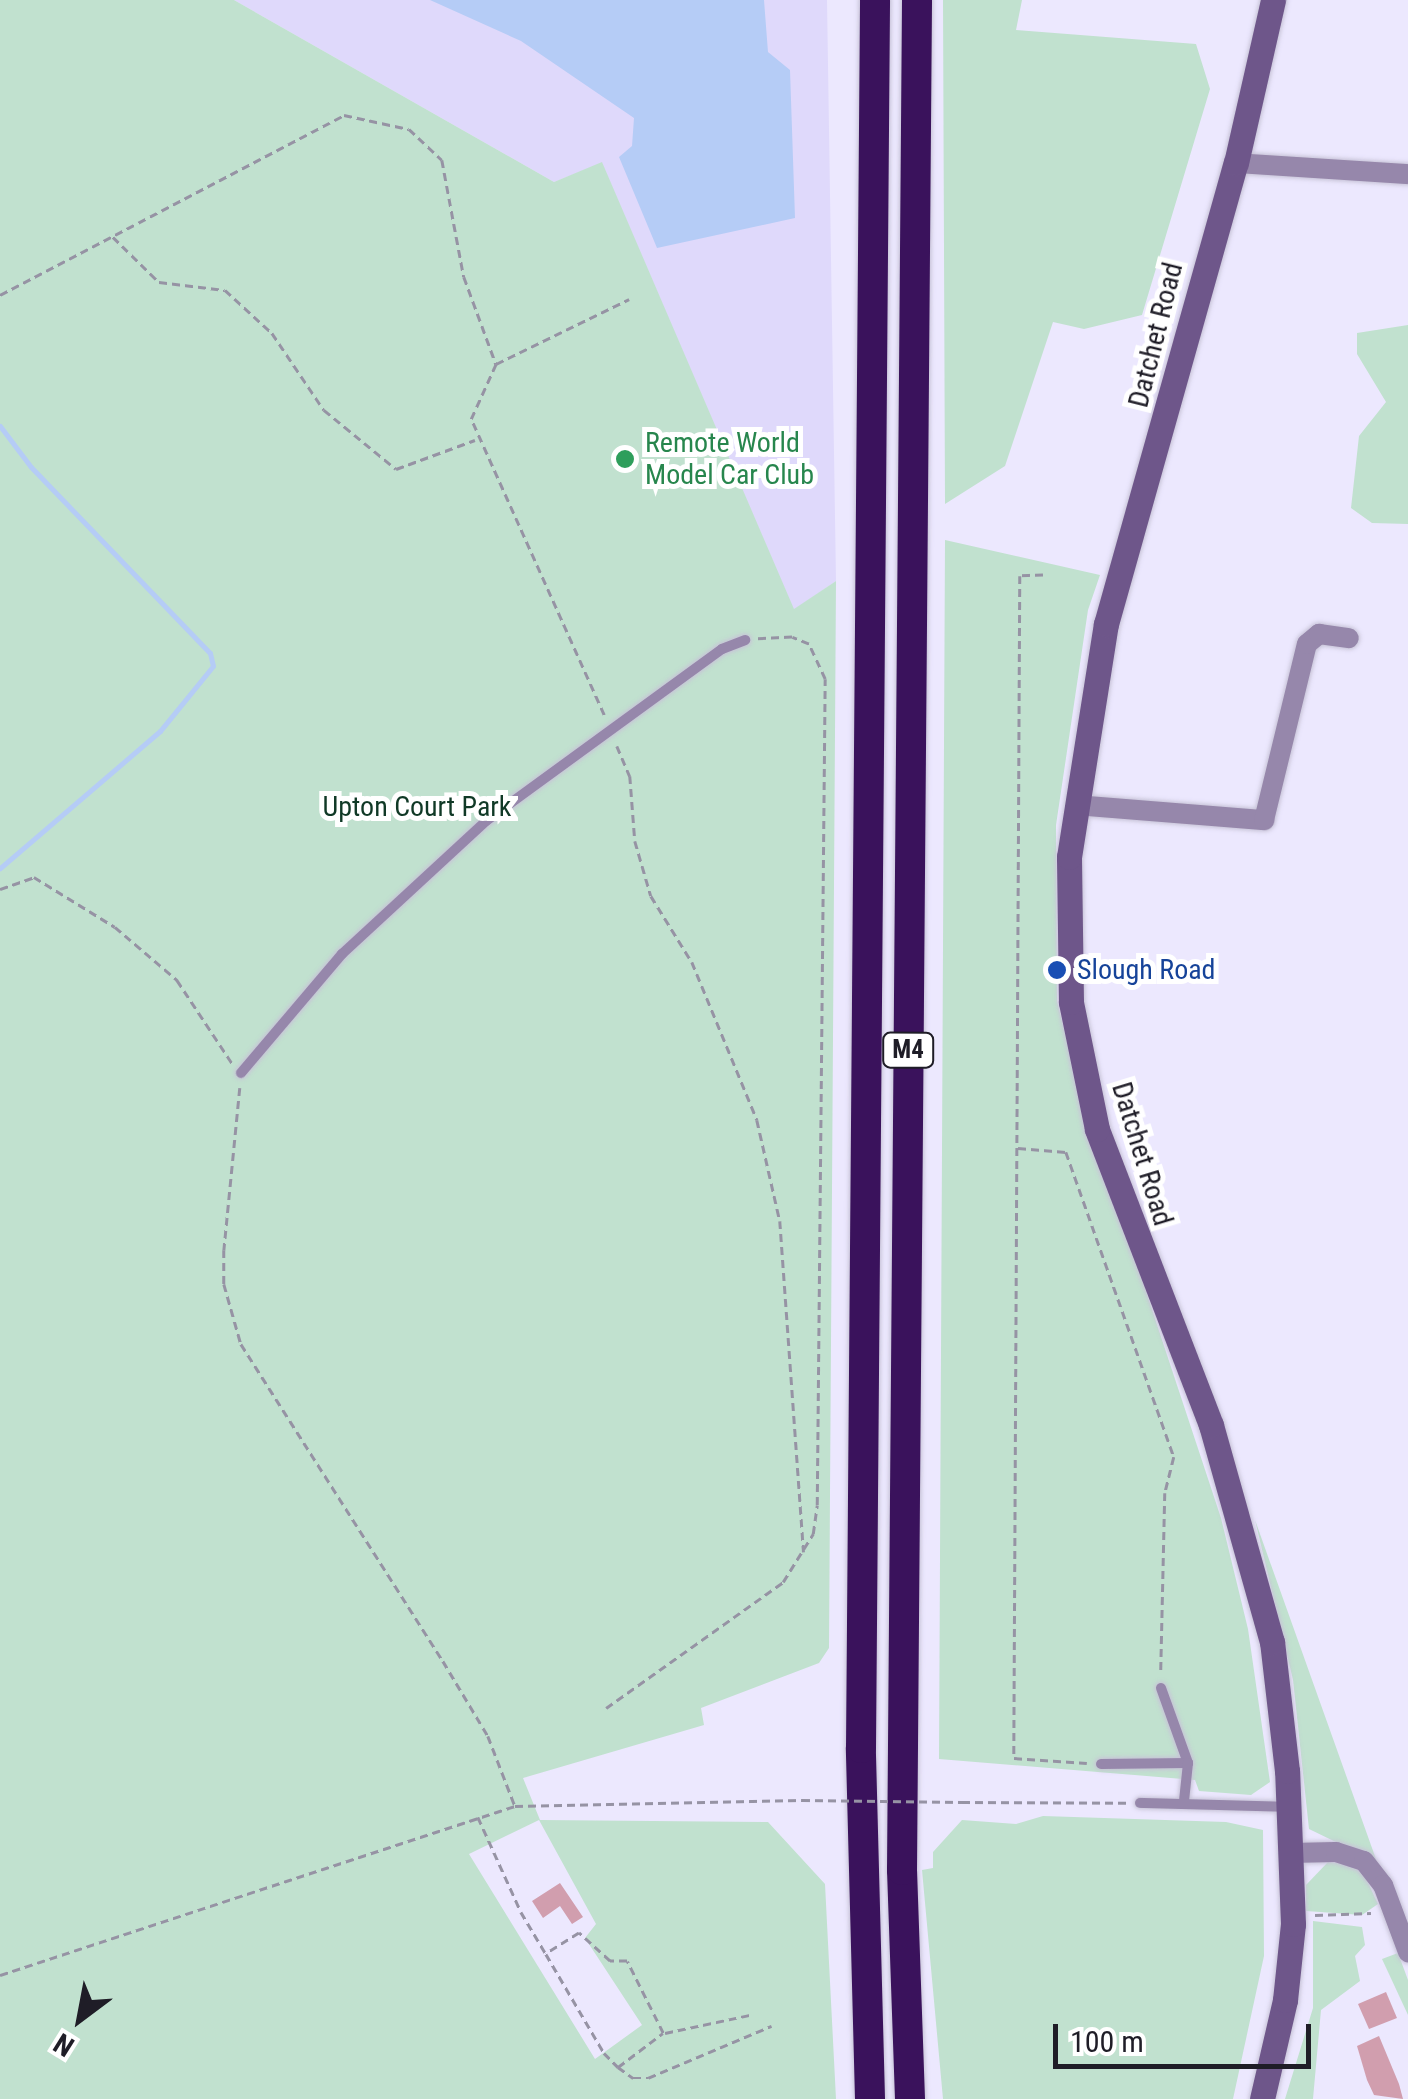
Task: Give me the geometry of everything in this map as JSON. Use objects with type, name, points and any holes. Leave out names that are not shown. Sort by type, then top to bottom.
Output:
[{"type":"highway","name":"M4","points":[[870,2099],[861,1729],[875,0]]},
{"type":"highway","name":"M4","points":[[910,2099],[902,1852],[917,0]]},
{"type":"main road","points":[[1236,162],[1273,0]]},
{"type":"main road","name":"Datchet Road","points":[[1236,162],[1106,624],[1070,856],[1071,1002],[1093,1110],[1241,1517],[1272,1642],[1289,1808],[1290,1966],[1262,2099]]},
{"type":"street","points":[[1236,162],[1408,174]]},
{"type":"street","points":[[1076,806],[1264,820],[1307,644],[1319,634],[1349,638]]},
{"type":"street","points":[[1290,1853],[1353,1856],[1375,1872],[1408,1952]]},
{"type":"lane","points":[[241,1073],[306,994],[407,890],[536,781],[722,649],[745,640]]},
{"type":"lane","points":[[1161,1688],[1188,1763],[1184,1801]]},
{"type":"lane","points":[[1101,1764],[1188,1763]]},
{"type":"lane","points":[[1140,1803],[1184,1801],[1289,1808]]},
{"type":"path","points":[[0,295],[344,115],[392,122],[427,142],[442,160],[464,277],[496,364]]},
{"type":"path","points":[[112,236],[159,282],[225,290],[272,333],[324,410],[396,469],[476,440]]},
{"type":"path","points":[[629,299],[496,364],[471,418],[476,440],[630,776],[635,841],[652,896],[692,962],[757,1120],[780,1221],[804,1552]]},
{"type":"path","points":[[1043,575],[1020,576],[1014,1758],[1101,1764]]},
{"type":"path","points":[[606,1708],[783,1582],[804,1552],[817,1505],[825,679],[809,644],[792,637],[745,640]]},
{"type":"path","points":[[0,889],[34,877],[115,927],[177,980],[241,1073],[224,1250],[224,1284],[241,1344],[479,1720],[515,1806]]},
{"type":"path","points":[[1017,1148],[1066,1152],[1174,1457],[1165,1494],[1161,1688]]},
{"type":"path","points":[[0,1975],[515,1806],[802,1800],[1140,1803]]},
{"type":"path","points":[[478,1816],[546,1954],[604,2053],[633,2078],[648,2078],[771,2026]]},
{"type":"path","points":[[1307,1926],[1309,1915],[1360,1918],[1390,1904]]},
{"type":"path","points":[[546,1954],[579,1933],[610,1960],[627,1961],[663,2033]]},
{"type":"path","points":[[618,2067],[663,2033],[750,2015]]},
{"type":"shaded area","points":[[234,0],[827,0],[836,581],[794,610],[602,163],[554,182]]},
{"type":"green space","name":"Upton Court Park","points":[[0,0],[234,0],[554,182],[602,162],[794,609],[836,581],[829,1648],[819,1663],[701,1708],[704,1725],[523,1778],[540,1820],[768,1822],[825,1884],[836,2099],[0,2099]],"holes":[[[539,1820],[596,1924],[585,1938],[642,2025],[595,2059],[469,1854]]]},
{"type":"green space","points":[[943,0],[1022,0],[1016,30],[1196,44],[1210,89],[1142,315],[1084,329],[1053,322],[1005,466],[945,504]]},
{"type":"green space","points":[[1408,325],[1408,524],[1372,523],[1351,508],[1359,436],[1386,402],[1357,354],[1357,333]]},
{"type":"green space","points":[[945,540],[1100,575],[1088,610],[1056,825],[1057,1001],[1078,1086],[1221,1518],[1248,1629],[1270,1782],[1251,1795],[1199,1791],[1195,1780],[939,1759]]},
{"type":"green space","points":[[1255,1520],[1377,1862],[1309,1829],[1293,1680]]},
{"type":"green space","points":[[1043,1816],[1226,1822],[1263,1830],[1264,1956],[1233,2099],[943,2099],[922,1870],[933,1868],[933,1852],[962,1820],[1016,1824]]},
{"type":"green space","points":[[1328,1862],[1349,1864],[1364,1874],[1378,1904],[1362,1915],[1306,1911],[1306,1885]]},
{"type":"green space","points":[[1313,1921],[1362,1927],[1365,1945],[1355,1956],[1360,1981],[1321,2010],[1313,2099],[1285,2099],[1313,2008]]},
{"type":"green space","points":[[1398,1953],[1408,1980],[1408,2015],[1382,1959]]},
{"type":"water","points":[[430,0],[764,0],[768,52],[790,70],[795,218],[657,248],[619,157],[632,146],[634,118],[521,41]]},
{"type":"building","points":[[560,1883],[583,1917],[572,1924],[560,1906],[543,1918],[532,1901]]},
{"type":"building","points":[[1386,1992],[1397,2018],[1369,2029],[1358,2004]]},
{"type":"building","points":[[1379,2036],[1403,2099],[1374,2095],[1367,2080],[1357,2046]]},
{"type":"waterway","points":[[0,426],[31,467],[210,653],[213,666],[160,731],[0,868]]},
{"type":"place","name":"Remote World Model Car Club","points":[[625,459]]},
{"type":"place","name":"Slough Road","points":[[1057,970]]}]
